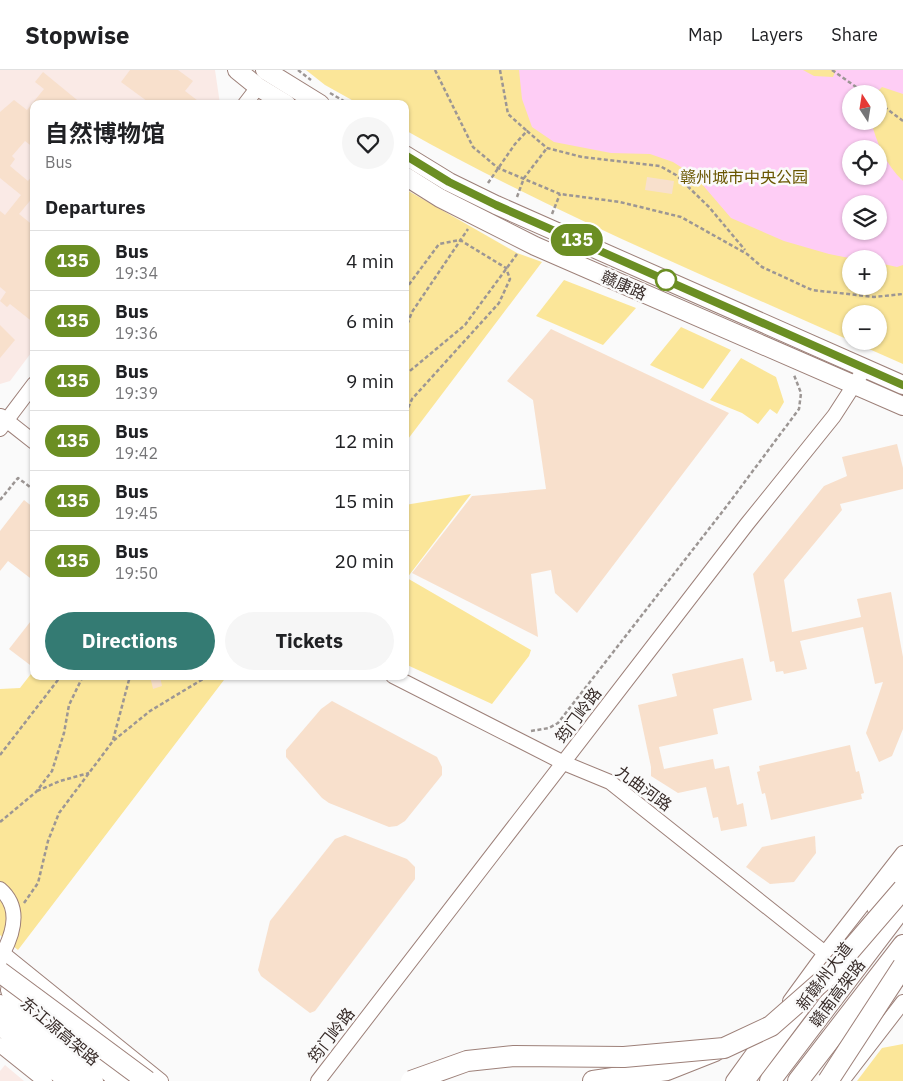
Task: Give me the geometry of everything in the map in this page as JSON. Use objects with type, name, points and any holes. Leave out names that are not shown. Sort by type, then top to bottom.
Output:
[{"type":"highway","points":[[593,1081],[667,1070],[724,1048],[770,1026],[828,976],[903,889]]},
{"type":"highway","name":"赣南高架路","points":[[770,1081],[903,906]]},
{"type":"highway","name":"赣南高架路","points":[[798,1081],[903,945]]},
{"type":"highway","points":[[1,959],[146,1081]]},
{"type":"highway","points":[[828,1081],[903,968]]},
{"type":"highway","name":"东江源高架路","points":[[0,980],[120,1081]]},
{"type":"highway","name":"东江源高架路","points":[[0,1005],[93,1081]]},
{"type":"highway","points":[[0,1017],[69,1081]]},
{"type":"highway","points":[[411,1081],[468,1061],[514,1056],[615,1057],[724,1048]]},
{"type":"main road","points":[[237,70],[258,87],[279,100]]},
{"type":"main road","points":[[265,70],[321,96]]},
{"type":"main road","name":"赣康路","points":[[409,157],[449,182],[496,205],[903,385]]},
{"type":"main road","name":"赣康路","points":[[409,178],[455,206],[535,246],[903,406]]},
{"type":"main road","name":"新赣州大道","points":[[746,1081],[903,872]]},
{"type":"main road","points":[[818,1081],[903,968]]},
{"type":"main road","points":[[0,1026],[69,1081]]},
{"type":"street","points":[[248,100],[258,87]]},
{"type":"street","name":"筠门岭路","points":[[318,1081],[856,386],[864,368]]},
{"type":"street","points":[[30,389],[2,421],[30,439]]},
{"type":"street","name":"九曲河路","points":[[401,680],[564,763],[610,782],[824,953]]},
{"type":"street","points":[[733,1081],[824,953],[903,853]]},
{"type":"street","points":[[0,889],[7,895],[14,913],[12,934],[1,959],[161,1081]]},
{"type":"street","points":[[842,1081],[900,1011]]},
{"type":"street","points":[[0,1045],[45,1081]]},
{"type":"path","points":[[435,70],[473,147],[498,168],[560,194],[620,202],[681,217],[747,254]]},
{"type":"path","points":[[500,70],[508,114],[547,148],[582,157],[660,166],[676,175],[709,206],[747,254],[762,267],[812,290],[874,297],[903,294]]},
{"type":"path","points":[[832,70],[853,85]]},
{"type":"path","points":[[321,96],[334,100]]},
{"type":"path","points":[[888,109],[903,120]]},
{"type":"path","points":[[488,183],[514,144],[527,131]]},
{"type":"path","points":[[517,197],[524,178],[547,148]]},
{"type":"path","points":[[552,213],[560,194]]},
{"type":"path","points":[[409,320],[412,312],[469,228]]},
{"type":"path","points":[[409,285],[440,244],[460,240],[505,269],[510,279],[499,303],[412,399],[409,406]]},
{"type":"path","points":[[409,372],[465,325],[517,253]]},
{"type":"path","points":[[524,731],[549,728],[558,723],[726,507],[799,409],[802,400]]},
{"type":"path","points":[[0,500],[18,478],[30,487]]},
{"type":"path","points":[[0,755],[58,680]]},
{"type":"path","points":[[0,822],[36,792],[52,771],[64,734],[69,705],[81,680]]},
{"type":"path","points":[[113,740],[129,680]]},
{"type":"path","points":[[14,919],[38,883],[48,840],[58,813],[113,740],[150,711],[201,680]]},
{"type":"path","points":[[36,792],[60,781],[89,773]]},
{"type":"shaded area","points":[[0,70],[215,70],[219,100],[30,100],[30,354],[10,381],[0,384]]},
{"type":"shaded area","points":[[519,70],[803,70],[814,76],[833,77],[836,70],[903,70],[903,94],[888,89],[888,85],[842,85],[842,130],[874,130],[877,140],[842,140],[842,185],[887,185],[887,160],[903,181],[903,265],[897,267],[887,265],[887,250],[842,250],[842,257],[784,241],[731,218],[695,176],[673,162],[650,154],[611,153],[554,142],[532,127],[522,99]]},
{"type":"shaded area","points":[[5,1065],[24,1081],[0,1081],[0,1071]]},
{"type":"green space","name":"赣州城市中央公园","points":[[306,70],[903,70],[903,364],[871,350],[887,350],[887,305],[842,305],[842,337],[626,241],[514,188],[409,132],[409,100],[352,100],[325,85]]},
{"type":"green space","points":[[409,191],[517,253],[542,262],[409,438]]},
{"type":"green space","points":[[564,280],[636,308],[603,345],[536,316]]},
{"type":"green space","points":[[681,327],[731,350],[703,389],[650,365]]},
{"type":"green space","points":[[741,358],[776,377],[784,402],[777,414],[770,409],[758,424],[742,413],[710,400]]},
{"type":"green space","points":[[471,494],[409,575],[409,504]]},
{"type":"green space","points":[[409,579],[531,650],[529,656],[492,704],[409,666]]},
{"type":"green space","points":[[30,675],[30,680],[224,680],[18,950],[0,935],[0,689],[20,688]]},
{"type":"green space","points":[[903,1044],[903,1081],[857,1081],[882,1048]]},
{"type":"building","points":[[130,70],[178,70],[193,81],[185,91],[197,100],[146,100],[121,82]]},
{"type":"building","points":[[43,72],[77,100],[35,100],[44,89],[35,82]]},
{"type":"building","points":[[14,100],[27,110],[30,106],[30,145],[25,141],[12,156],[15,159],[10,166],[28,181],[30,179],[30,201],[19,214],[30,223],[30,320],[10,304],[7,307],[0,301],[6,292],[0,287],[0,211],[5,215],[21,195],[0,178],[0,112]]},
{"type":"building","points":[[647,177],[674,181],[672,194],[645,190]]},
{"type":"building","points":[[0,325],[15,340],[0,358]]},
{"type":"building","points":[[551,329],[729,413],[577,613],[555,593],[551,570],[531,574],[538,637],[412,573],[472,496],[546,489],[533,400],[507,381]]},
{"type":"building","points":[[897,444],[903,468],[903,489],[840,504],[842,510],[784,580],[792,632],[861,617],[857,599],[891,592],[903,657],[903,729],[892,756],[879,762],[866,733],[883,682],[875,684],[863,627],[800,641],[807,669],[784,674],[783,671],[776,672],[774,661],[770,662],[753,574],[824,486],[847,476],[842,457]]},
{"type":"building","points":[[24,500],[30,505],[30,578],[8,561],[0,571],[0,531]]},
{"type":"building","points":[[30,622],[30,665],[9,649]]},
{"type":"building","points":[[743,658],[752,700],[713,709],[718,734],[659,747],[664,769],[713,759],[715,769],[729,766],[737,805],[743,803],[747,826],[721,831],[718,817],[713,818],[706,787],[678,793],[651,776],[651,767],[638,705],[677,696],[672,674]]},
{"type":"building","points":[[151,680],[161,680],[162,686],[153,689]]},
{"type":"building","points":[[332,701],[437,757],[442,767],[442,775],[405,821],[397,826],[389,827],[329,803],[322,798],[286,757],[286,750],[321,709]]},
{"type":"building","points":[[850,745],[856,772],[859,771],[864,793],[861,794],[862,799],[771,820],[765,793],[762,794],[757,772],[760,771],[759,766]]},
{"type":"building","points":[[345,835],[407,859],[415,867],[415,879],[315,1011],[310,1013],[261,976],[258,970],[270,921],[335,839]]},
{"type":"building","points":[[815,836],[816,853],[794,882],[770,884],[746,867],[762,847]]},
{"type":"bus line","name":"135","points":[[409,157],[449,182],[496,205],[903,385]]}]
